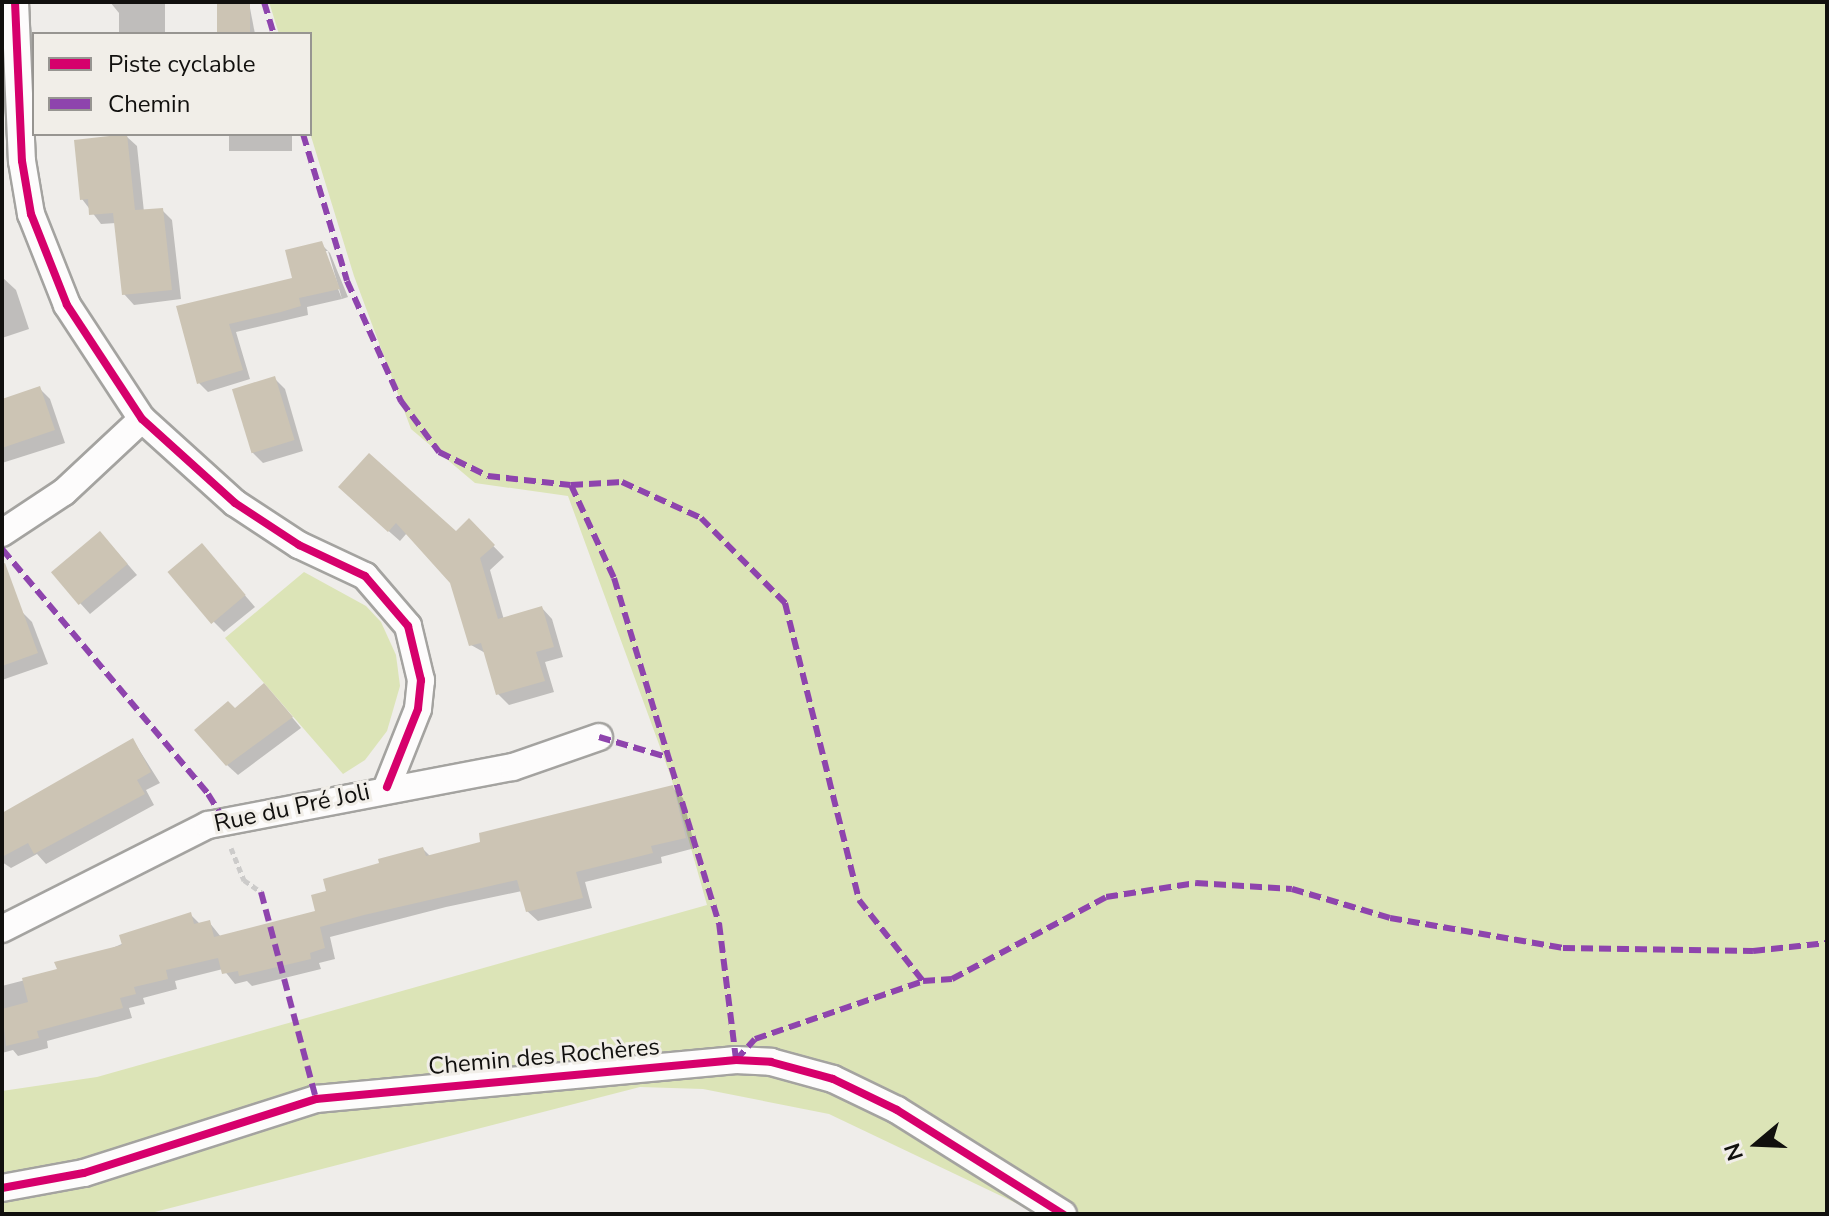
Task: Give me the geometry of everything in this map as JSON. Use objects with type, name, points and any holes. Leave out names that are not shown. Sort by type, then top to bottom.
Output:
[{"type":"street","points":[[11,17],[22,161],[31,214],[67,305],[142,419],[235,503],[299,545],[365,576],[394,602],[417,649],[421,680],[418,709],[387,787]]},
{"type":"street","points":[[2,533],[64,492],[142,419]]},
{"type":"street","name":"Rue du Pré Joli","points":[[2,929],[129,862],[224,820],[387,787],[513,767],[599,737]]},
{"type":"street","name":"Chemin des Rochères","points":[[2,1188],[84,1173],[316,1099],[736,1060],[771,1062],[845,1085],[897,1110],[1063,1214]]},
{"type":"path","points":[[224,820],[236,867],[261,892]]},
{"type":"green space","points":[[269,2],[1827,2],[1827,1214],[1039,1214],[829,1114],[703,1089],[640,1087],[147,1214],[2,1214],[2,1091],[97,1077],[707,905],[671,777],[568,496],[475,483],[411,429],[354,276],[311,136],[312,32],[278,32]]},
{"type":"green space","points":[[304,572],[366,606],[381,622],[396,655],[400,686],[387,731],[365,760],[343,774],[225,638]]},
{"type":"building","points":[[217,2],[250,2],[250,32],[217,32]]},
{"type":"building","points":[[127,136],[135,210],[163,208],[172,290],[122,295],[113,213],[89,215],[88,199],[80,200],[74,140]]},
{"type":"building","points":[[322,241],[340,289],[299,298],[301,306],[229,324],[243,370],[197,384],[176,306],[292,278],[285,250]]},
{"type":"building","points":[[275,376],[295,440],[252,453],[232,389]]},
{"type":"building","points":[[40,386],[55,430],[2,448],[2,399]]},
{"type":"building","points":[[369,453],[456,531],[469,518],[495,545],[480,558],[498,619],[542,606],[554,647],[536,652],[545,681],[496,695],[481,643],[469,646],[450,583],[396,523],[388,532],[338,487]]},
{"type":"building","points":[[100,531],[128,564],[79,605],[51,572]]},
{"type":"building","points":[[202,543],[246,595],[211,624],[168,572]]},
{"type":"building","points":[[5,563],[38,653],[2,666],[2,564]]},
{"type":"building","points":[[264,683],[293,717],[226,766],[194,730],[228,701],[235,708]]},
{"type":"building","points":[[133,738],[151,772],[137,780],[145,794],[34,854],[28,843],[2,857],[2,813]]},
{"type":"building","points":[[673,785],[686,838],[651,846],[653,853],[576,872],[583,898],[526,912],[517,880],[364,915],[320,927],[325,948],[310,953],[311,959],[239,976],[238,971],[222,974],[218,958],[166,970],[168,979],[134,987],[136,994],[120,998],[123,1008],[37,1031],[39,1038],[6,1046],[2,1009],[28,1002],[22,978],[57,969],[54,962],[122,945],[119,935],[191,912],[194,924],[210,920],[214,937],[315,911],[311,895],[326,891],[323,879],[379,863],[378,859],[423,847],[426,856],[480,842],[479,833]]},
{"type":"marked path","points":[[264,2],[273,32]]},
{"type":"marked path","points":[[304,136],[347,281],[401,401],[439,452],[488,476],[571,485],[622,482],[701,518],[785,603],[859,900],[923,981]]},
{"type":"marked path","points":[[571,485],[614,578],[719,923],[736,1060]]},
{"type":"marked path","points":[[2,549],[208,794],[224,820]]},
{"type":"marked path","points":[[599,737],[667,757]]},
{"type":"marked path","points":[[736,1060],[755,1039],[923,981],[952,979],[1106,897],[1196,883],[1292,889],[1390,918],[1563,948],[1753,951],[1827,943]]},
{"type":"marked path","points":[[261,892],[316,1099]]},
{"type":"cycle path","points":[[15,2],[22,161],[31,214],[67,305],[142,419],[235,503],[299,545],[365,576],[408,626],[421,680],[418,709],[387,787]]},
{"type":"cycle path","points":[[2,1188],[84,1173],[316,1099],[736,1060],[771,1062],[833,1079],[897,1110],[1063,1214]]}]
